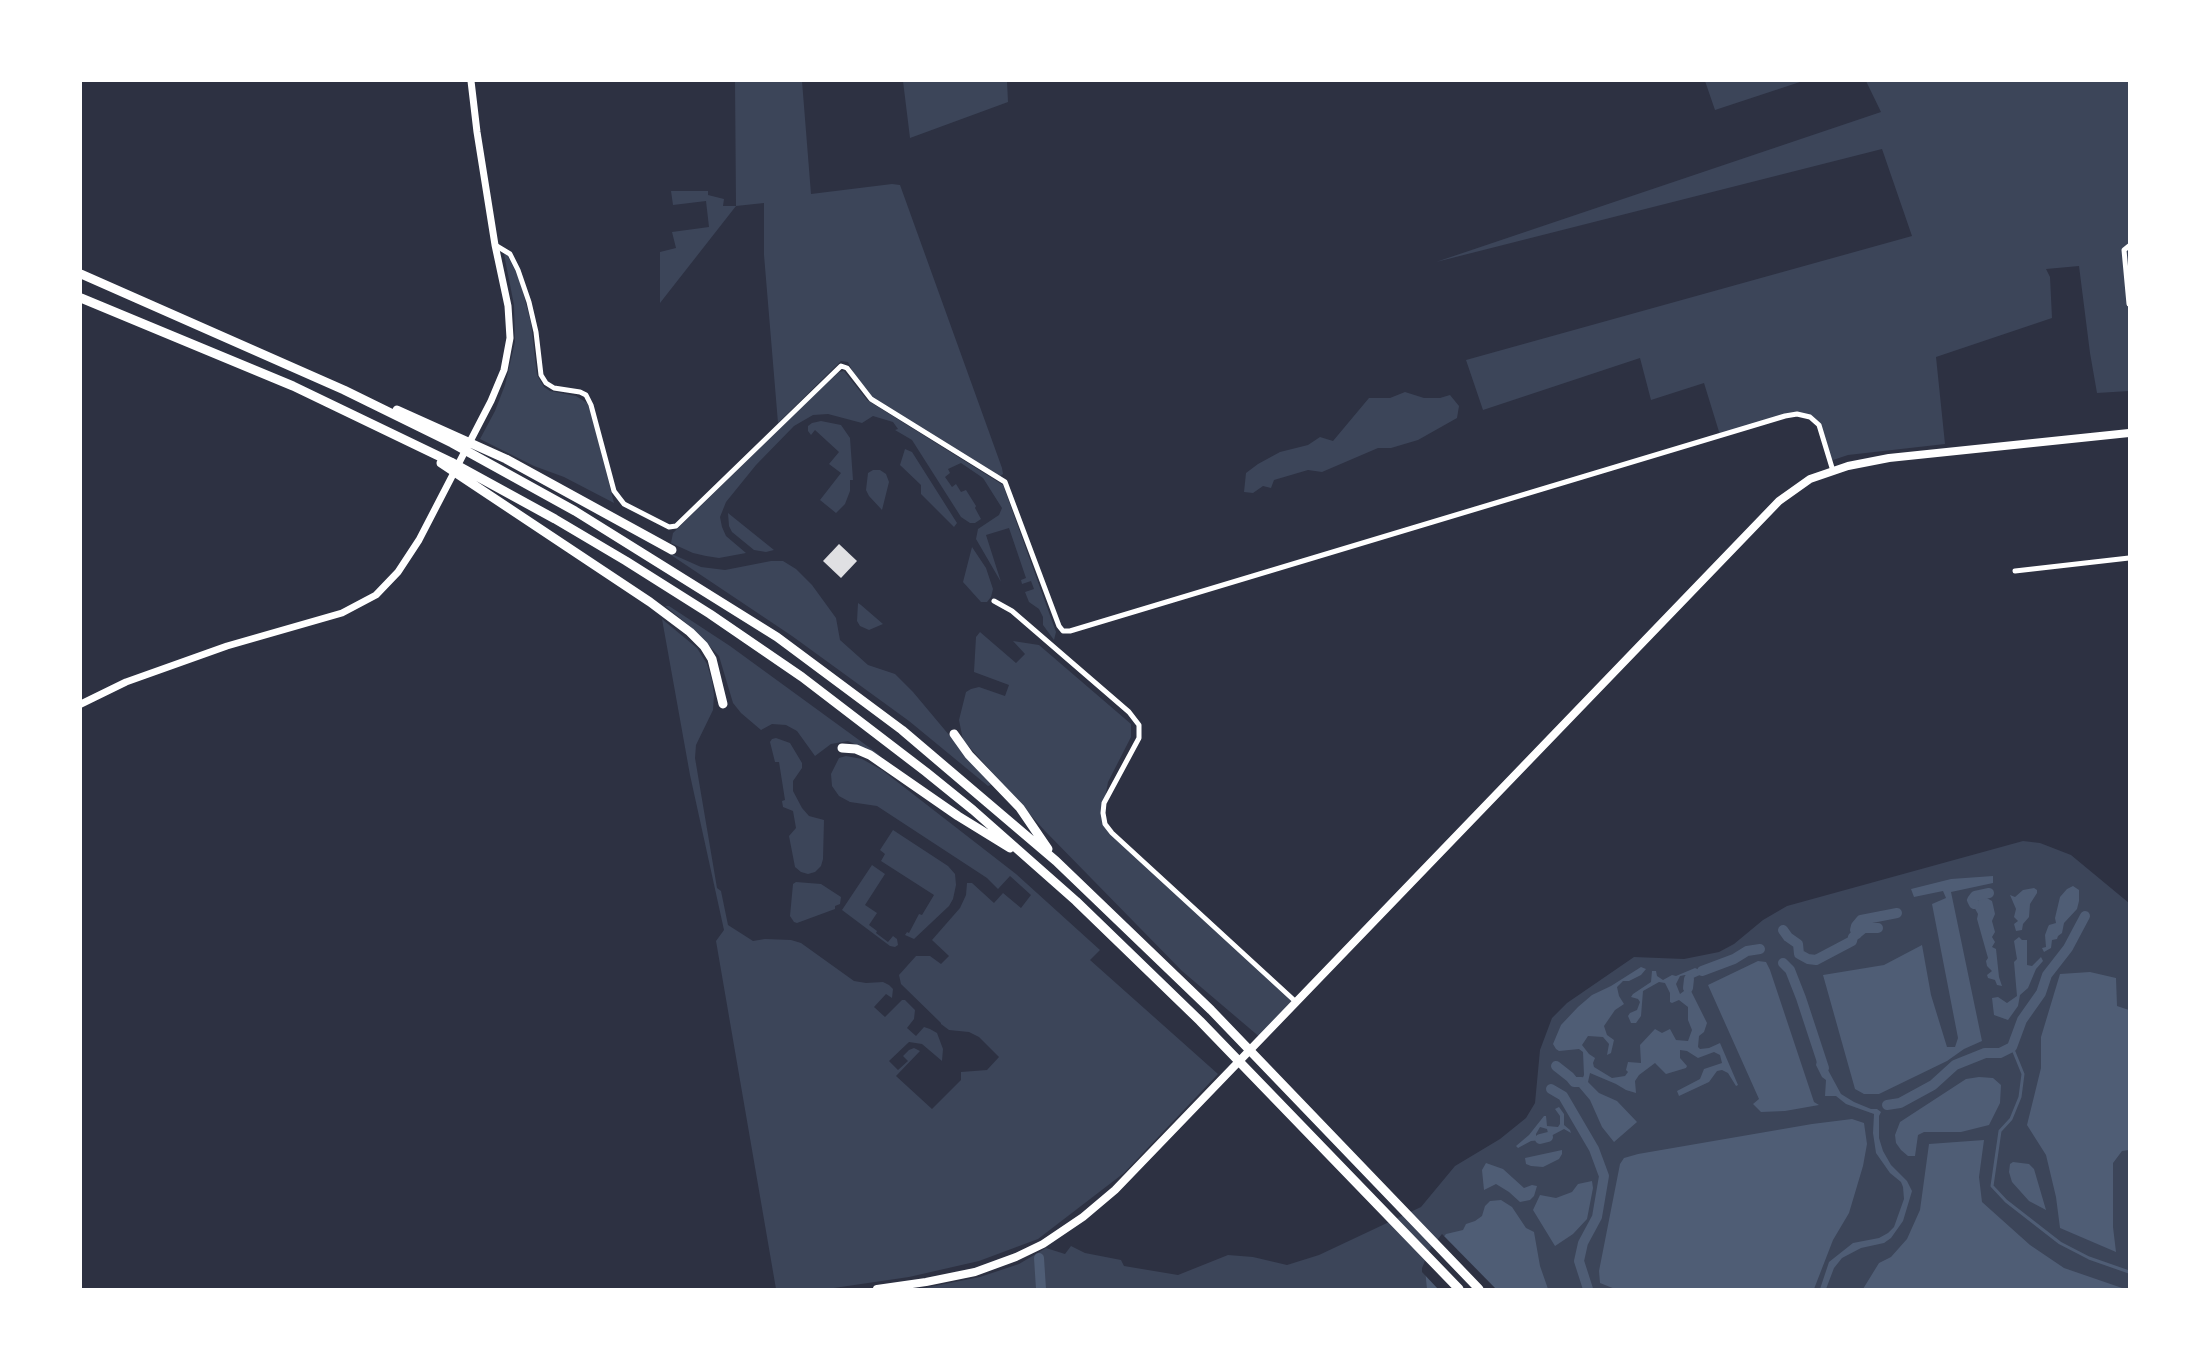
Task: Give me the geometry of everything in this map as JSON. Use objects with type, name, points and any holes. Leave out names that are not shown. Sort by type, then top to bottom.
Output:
[{"type":"highway","points":[[81,274],[344,390],[452,443],[575,511],[777,637],[902,730],[1056,861],[1211,1010],[1479,1289]]},
{"type":"highway","points":[[81,298],[254,369],[399,436],[555,519],[711,614],[864,723],[1035,864],[1200,1021],[1460,1289]]},
{"type":"highway","points":[[344,390],[420,419],[506,459],[672,550]]},
{"type":"highway","points":[[399,436],[492,496],[690,632],[712,658],[723,704]]},
{"type":"highway","points":[[954,734],[969,755],[1020,808],[1056,861]]},
{"type":"highway","points":[[842,748],[853,748],[870,755],[958,816],[1035,864]]},
{"type":"main road","points":[[877,1289],[975,1272],[1043,1245],[1083,1218],[1115,1190],[1779,501],[1810,479],[1868,461],[2129,433]]},
{"type":"street","points":[[81,704],[126,682],[227,646],[342,613],[376,595],[398,572],[419,540],[488,408],[504,370],[510,338],[505,286],[495,245],[471,81]]},
{"type":"street","points":[[495,245],[510,254],[522,281],[536,332],[541,375],[546,383],[554,388],[586,395],[591,405],[615,491],[624,504],[669,527],[676,526],[841,366],[847,368],[871,399],[1005,482],[1059,626],[1063,631],[1070,631],[1785,416],[1797,414],[1810,417],[1819,424],[1833,471]]},
{"type":"street","points":[[2129,246],[2124,250],[2129,304]]},
{"type":"street","points":[[2015,571],[2129,558]]},
{"type":"street","points":[[994,601],[1012,611],[1129,712],[1139,725],[1139,738],[1104,803],[1102,813],[1105,824],[1112,833],[1296,1002]]},
{"type":"shaded area","points":[[735,81],[802,81],[811,194],[900,185],[1003,474],[1000,476],[872,397],[855,376],[848,362],[841,361],[778,423],[764,255],[764,203],[736,206]]},
{"type":"shaded area","points":[[903,81],[1007,81],[1008,102],[910,138]]},
{"type":"shaded area","points":[[1705,81],[1803,81],[1715,110]]},
{"type":"shaded area","points":[[1866,81],[2129,81],[2129,391],[2097,393],[2079,266],[2046,269],[2050,277],[2052,318],[1936,357],[1945,444],[1848,455],[1830,461],[1824,436],[1810,417],[1797,414],[1720,435],[1704,383],[1651,400],[1640,358],[1483,410],[1466,360],[1912,236],[1882,149],[1436,262],[1881,112]]},
{"type":"shaded area","points":[[671,191],[708,191],[708,195],[724,199],[723,206],[736,206],[660,303],[660,252],[676,248],[672,232],[709,227],[706,201],[673,205]]},
{"type":"shaded area","points":[[504,254],[507,255],[520,281],[531,323],[537,375],[544,387],[550,391],[576,396],[587,403],[614,503],[564,477],[534,466],[480,439],[495,411],[505,385],[515,342],[514,305]]},
{"type":"shaded area","points":[[844,371],[867,400],[1003,485],[1056,632],[1054,640],[1043,625],[1043,617],[1039,609],[1029,602],[1025,592],[1034,589],[1031,581],[1022,584],[1021,580],[1026,578],[1009,528],[986,535],[1001,582],[976,539],[978,529],[999,515],[1002,508],[983,478],[961,463],[948,469],[950,473],[945,477],[952,487],[956,484],[961,492],[966,490],[976,506],[981,519],[970,523],[961,517],[912,440],[895,430],[898,429],[893,422],[873,416],[862,423],[828,414],[813,415],[794,426],[756,465],[726,502],[720,517],[726,536],[746,553],[719,558],[693,553],[671,543],[673,533],[810,399],[839,372]]},
{"type":"shaded area","points":[[1405,392],[1424,398],[1440,398],[1450,395],[1459,406],[1457,418],[1418,440],[1391,448],[1378,448],[1322,472],[1308,470],[1274,480],[1271,488],[1263,486],[1253,493],[1244,492],[1246,473],[1258,464],[1280,452],[1308,445],[1320,437],[1333,441],[1369,398],[1390,398]]},
{"type":"shaded area","points":[[821,421],[841,425],[850,438],[853,480],[850,480],[850,491],[845,504],[836,513],[820,500],[841,473],[829,464],[839,452],[815,430],[811,435],[808,431],[808,426]]},
{"type":"shaded area","points":[[905,449],[912,452],[957,523],[954,527],[921,494],[921,485],[900,465]]},
{"type":"shaded area","points":[[880,470],[886,474],[889,482],[882,510],[866,490],[868,473]]},
{"type":"shaded area","points":[[728,513],[774,550],[766,552],[754,550],[732,532]]},
{"type":"shaded area","points":[[972,547],[986,568],[993,589],[987,602],[981,602],[963,582]]},
{"type":"shaded area","points":[[665,551],[701,567],[725,570],[771,561],[783,561],[796,569],[812,585],[836,618],[840,640],[868,665],[895,674],[913,692],[991,785],[988,786],[909,721],[792,636]]},
{"type":"shaded area","points":[[858,603],[883,624],[869,630],[860,626],[857,621]]},
{"type":"shaded area","points":[[665,606],[669,606],[730,646],[881,756],[848,741],[831,744],[815,756],[797,731],[786,725],[772,724],[761,730],[733,703],[719,656],[691,627]]},
{"type":"shaded area","points":[[662,619],[697,648],[707,664],[712,681],[713,710],[696,745],[695,758],[717,888],[721,891],[728,925],[753,941],[791,940],[801,943],[854,981],[883,982],[889,985],[893,989],[892,998],[886,994],[874,1007],[885,1017],[902,1000],[905,1000],[915,1010],[914,1019],[907,1028],[916,1036],[924,1027],[937,1033],[943,1049],[942,1061],[922,1044],[909,1042],[889,1061],[898,1070],[908,1061],[903,1056],[909,1050],[914,1048],[920,1051],[896,1076],[932,1109],[961,1080],[961,1072],[987,1070],[999,1057],[979,1037],[969,1032],[949,1030],[941,1024],[901,984],[899,975],[916,956],[930,956],[941,964],[949,956],[932,940],[960,908],[966,895],[967,883],[972,883],[994,903],[1003,893],[1021,908],[1031,895],[1010,876],[998,889],[987,878],[877,806],[850,802],[839,796],[832,786],[831,774],[839,758],[846,756],[862,759],[882,770],[1016,874],[1100,950],[1090,960],[1218,1074],[1124,1173],[1038,1239],[979,1261],[909,1277],[827,1289],[776,1289],[716,941],[724,930],[690,775]]},
{"type":"shaded area","points":[[980,632],[1016,663],[1025,654],[1013,641],[1039,645],[1131,724],[1131,737],[1108,782],[1104,803],[1105,824],[1296,1002],[1262,1039],[1182,971],[1045,831],[963,740],[959,720],[966,692],[979,687],[1005,696],[1009,685],[974,672],[976,637]]},
{"type":"shaded area","points":[[776,738],[790,743],[802,763],[802,768],[793,781],[793,791],[802,808],[809,816],[824,820],[821,866],[815,872],[808,874],[795,867],[789,836],[796,828],[793,811],[783,807],[782,801],[785,800],[779,762],[775,762],[770,742]]},
{"type":"shaded area","points":[[893,830],[948,866],[955,874],[956,885],[949,906],[914,939],[905,935],[909,933],[919,914],[922,915],[934,895],[881,861],[885,854],[880,850]]},
{"type":"shaded area","points":[[2023,841],[2040,843],[2071,855],[2129,903],[2129,1289],[919,1289],[980,1277],[1019,1264],[1046,1248],[1065,1254],[1071,1246],[1085,1253],[1121,1260],[1124,1266],[1178,1275],[1228,1255],[1253,1257],[1287,1265],[1319,1255],[1421,1207],[1455,1166],[1500,1139],[1526,1118],[1535,1103],[1540,1050],[1552,1018],[1567,1003],[1634,957],[1684,959],[1719,952],[1734,944],[1763,920],[1787,906]]},
{"type":"shaded area","points":[[872,865],[885,874],[865,905],[877,913],[869,925],[888,942],[893,936],[897,939],[898,945],[895,947],[890,946],[842,910]]},
{"type":"shaded area","points":[[1993,876],[1993,883],[1951,892],[1982,1041],[1879,1094],[1864,1094],[1855,1089],[1823,975],[1884,965],[1922,945],[1931,995],[1947,1047],[1955,1047],[1958,1038],[1932,904],[1946,898],[1943,891],[1914,897],[1911,889],[1951,879]]},
{"type":"shaded area","points":[[796,882],[821,884],[841,897],[840,904],[835,906],[835,909],[797,923],[794,922],[790,916],[793,884]]},
{"type":"shaded area","points":[[2073,886],[2079,890],[2077,909],[2064,923],[2062,933],[2057,939],[2052,940],[2051,948],[2044,952],[2042,948],[2046,947],[2045,935],[2049,925],[2056,923],[2060,897]]},
{"type":"shaded area","points":[[2034,888],[2037,893],[2030,904],[2029,917],[2023,924],[2022,930],[2016,931],[2014,924],[2018,921],[2014,917],[2016,909],[2010,895],[2015,897],[2023,890]]},
{"type":"shaded area","points":[[1985,897],[1992,901],[1995,914],[1992,921],[1995,932],[1992,937],[1995,942],[1992,947],[1996,949],[2002,986],[1988,978],[1987,975],[1992,971],[1987,966],[1988,958],[1977,919],[1978,914],[1973,905]]},
{"type":"shaded area","points":[[2019,937],[2027,940],[2027,965],[2032,966],[2041,957],[2043,961],[2036,969],[2028,988],[2020,995],[2018,1006],[2008,1020],[1994,1015],[1992,998],[1998,997],[2007,1003],[2017,996],[2014,962],[2017,959],[2014,941]]},
{"type":"shaded area","points":[[1758,961],[1766,962],[1770,970],[1814,1102],[1819,1105],[1785,1111],[1761,1112],[1753,1104],[1759,1099],[1708,985]]},
{"type":"shaded area","points":[[1641,967],[1646,969],[1641,975],[1629,981],[1623,981],[1617,987],[1624,1004],[1615,1010],[1604,1026],[1607,1035],[1614,1040],[1611,1053],[1607,1055],[1609,1044],[1603,1037],[1588,1036],[1582,1045],[1595,1058],[1594,1067],[1612,1078],[1625,1076],[1628,1072],[1626,1070],[1628,1062],[1641,1063],[1640,1045],[1655,1029],[1662,1033],[1670,1029],[1676,1040],[1688,1041],[1692,1030],[1688,1020],[1688,1007],[1679,1000],[1670,1002],[1670,993],[1665,983],[1659,982],[1643,991],[1641,1016],[1636,1023],[1631,1023],[1628,1016],[1637,1010],[1640,1002],[1631,997],[1651,982],[1652,971],[1656,971],[1657,976],[1663,980],[1695,968],[1702,971],[1702,974],[1691,979],[1685,975],[1680,976],[1676,984],[1680,994],[1688,988],[1691,991],[1707,1023],[1704,1032],[1699,1036],[1698,1047],[1700,1049],[1709,1048],[1720,1043],[1738,1085],[1736,1086],[1728,1073],[1722,1070],[1717,1071],[1709,1082],[1679,1096],[1677,1091],[1700,1079],[1704,1069],[1722,1063],[1720,1055],[1714,1052],[1698,1058],[1687,1051],[1680,1050],[1680,1058],[1687,1066],[1686,1068],[1666,1074],[1655,1063],[1635,1081],[1636,1093],[1590,1073],[1588,1082],[1599,1093],[1617,1101],[1637,1122],[1614,1142],[1602,1127],[1590,1100],[1579,1087],[1584,1075],[1583,1052],[1579,1049],[1559,1051],[1553,1044],[1561,1025],[1578,1007],[1592,995]]},
{"type":"shaded area","points":[[2090,972],[2116,978],[2117,1006],[2129,1010],[2129,1150],[2122,1151],[2113,1163],[2113,1227],[2116,1252],[2060,1228],[2056,1197],[2046,1155],[2027,1125],[2041,1068],[2041,1037],[2060,974]]},
{"type":"shaded area","points":[[1818,1056],[1825,1058],[1828,1070],[1841,1094],[1854,1102],[1881,1112],[1879,1138],[1883,1151],[1891,1165],[1907,1181],[1912,1191],[1903,1221],[1891,1238],[1884,1243],[1861,1248],[1842,1258],[1834,1268],[1826,1289],[1820,1289],[1829,1262],[1853,1243],[1879,1238],[1888,1233],[1894,1227],[1904,1199],[1901,1182],[1890,1173],[1876,1153],[1873,1133],[1874,1114],[1846,1104],[1836,1096],[1825,1096],[1826,1080],[1816,1065]]},
{"type":"shaded area","points":[[1993,1078],[2001,1085],[2000,1103],[1989,1125],[1961,1132],[1924,1132],[1918,1135],[1915,1156],[1908,1156],[1901,1150],[1896,1143],[1895,1135],[1900,1122],[1966,1079]]},
{"type":"shaded area","points":[[1559,1107],[1564,1114],[1564,1125],[1571,1133],[1564,1129],[1549,1137],[1547,1129],[1540,1127],[1536,1138],[1541,1140],[1531,1141],[1518,1148],[1516,1146],[1529,1135],[1544,1116],[1546,1116],[1547,1126],[1558,1127],[1560,1116],[1555,1109]]},
{"type":"shaded area","points":[[1852,1119],[1864,1123],[1867,1144],[1863,1166],[1849,1213],[1833,1240],[1814,1289],[1615,1289],[1600,1283],[1599,1271],[1620,1164],[1624,1158],[1812,1124]]},
{"type":"shaded area","points":[[1984,1140],[1979,1177],[1982,1202],[2030,1245],[2064,1268],[2125,1289],[1863,1289],[1879,1263],[1891,1257],[1907,1239],[1920,1210],[1929,1144]]},
{"type":"shaded area","points":[[1562,1150],[1559,1159],[1543,1167],[1526,1164],[1525,1158]]},
{"type":"shaded area","points":[[2013,1162],[2029,1164],[2034,1169],[2046,1210],[2029,1201],[2012,1182],[2009,1172],[2010,1164]]},
{"type":"shaded area","points":[[1486,1163],[1503,1169],[1524,1188],[1537,1186],[1534,1196],[1530,1200],[1520,1202],[1496,1184],[1484,1190],[1482,1170]]},
{"type":"shaded area","points":[[1592,1181],[1593,1188],[1587,1219],[1573,1234],[1555,1246],[1533,1210],[1540,1195],[1556,1198],[1572,1192],[1578,1184]]},
{"type":"shaded area","points":[[1501,1200],[1512,1207],[1526,1228],[1534,1232],[1540,1266],[1548,1289],[1427,1289],[1425,1269],[1433,1250],[1446,1234],[1463,1230],[1466,1224],[1482,1216],[1485,1206],[1490,1201]]},
{"type":"pier","points":[[1442,1234],[1496,1289],[1438,1289],[1422,1272],[1422,1268],[1430,1249]]},
{"type":"building","points":[[839,544],[857,561],[841,578],[823,561]]},
{"type":"waterway","points":[[1974,904],[1972,900],[1975,896],[1989,893]]},
{"type":"waterway","points":[[1857,934],[1856,926],[1861,920],[1897,913]]},
{"type":"waterway","points":[[1887,1105],[1900,1103],[1933,1085],[1955,1065],[1985,1053],[2000,1053],[2012,1047],[2022,1020],[2041,993],[2047,975],[2068,948],[2085,916]]},
{"type":"waterway","points":[[1783,930],[1798,944],[1799,954],[1816,960],[1852,941],[1853,937],[1864,928],[1878,928]]},
{"type":"waterway","points":[[1702,971],[1734,959],[1747,951],[1760,949]]},
{"type":"waterway","points":[[1783,963],[1790,970],[1801,998],[1824,1068]]},
{"type":"waterway","points":[[1688,988],[1689,979]]},
{"type":"waterway","points":[[2012,1047],[2023,1074],[2020,1097],[2011,1119],[2000,1131],[1992,1186],[2006,1201],[2060,1243],[2089,1258],[2129,1272]]},
{"type":"waterway","points":[[1556,1066],[1574,1082],[1581,1082]]},
{"type":"waterway","points":[[1551,1089],[1563,1096],[1594,1149],[1604,1176],[1597,1217],[1583,1243],[1579,1261],[1588,1289]]},
{"type":"waterway","points":[[1540,1139],[1548,1137]]},
{"type":"waterway","points":[[1039,1258],[1041,1289]]}]
